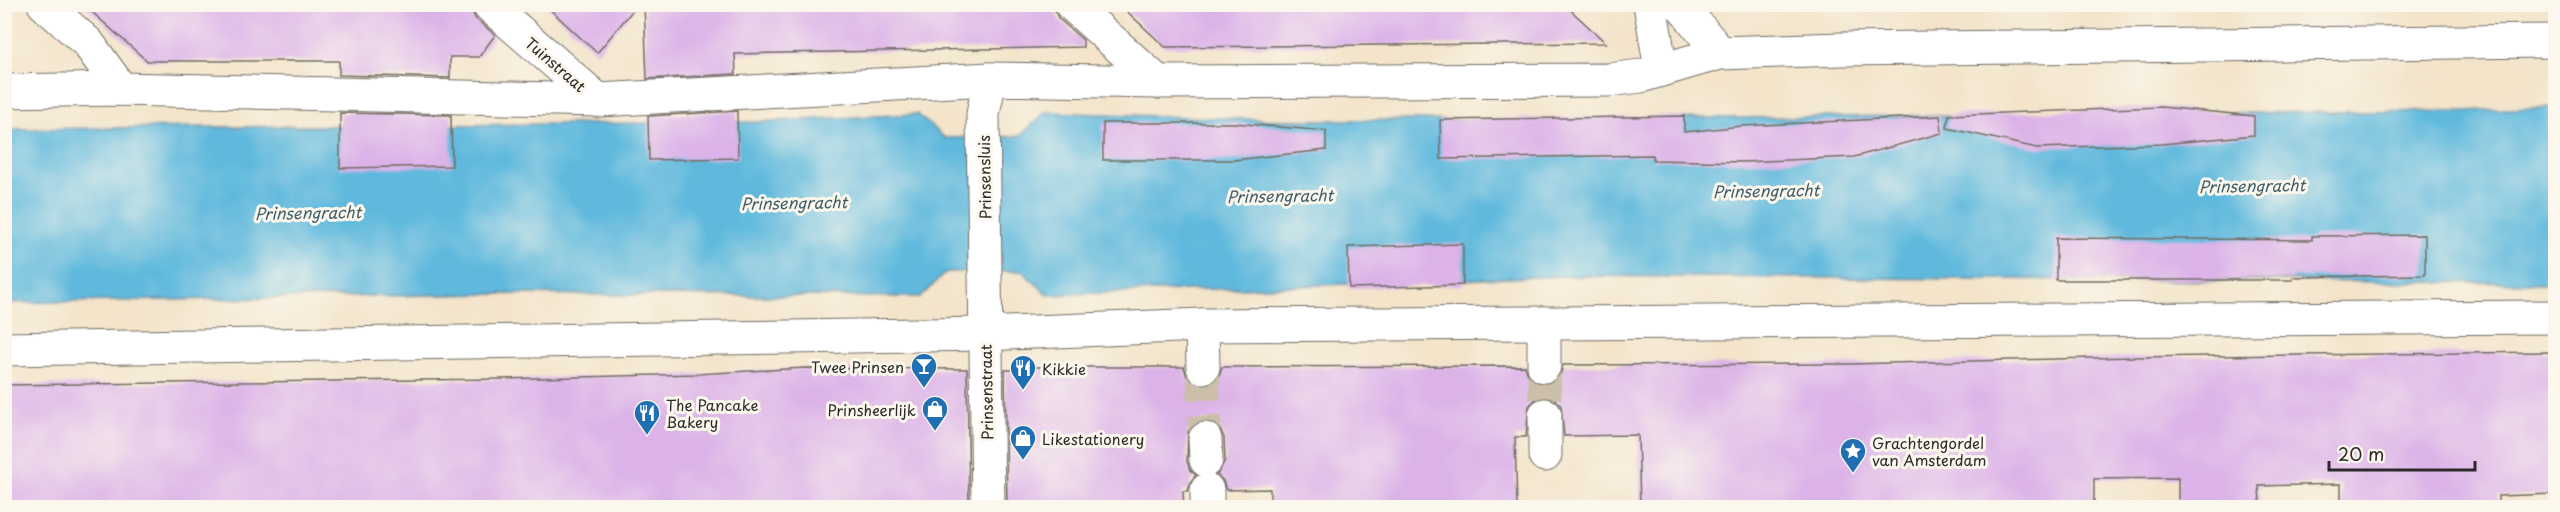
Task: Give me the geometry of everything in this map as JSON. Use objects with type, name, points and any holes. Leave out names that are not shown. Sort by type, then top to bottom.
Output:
[{"type":"street","points":[[44,4],[88,43],[121,89]]},
{"type":"street","name":"Tuinstraat","points":[[488,4],[598,100]]},
{"type":"street","points":[[1071,4],[1158,82]]},
{"type":"street","points":[[1650,4],[1661,69]]},
{"type":"street","points":[[1680,4],[1720,53]]},
{"type":"street","points":[[4,90],[121,89],[598,100],[990,79],[1158,82],[1608,80],[1641,76],[1720,53],[1842,49],[2556,41]]},
{"type":"street","name":"Prinsensluis","points":[[985,276],[983,114],[990,79]]},
{"type":"street","name":"Prinsenstraat","points":[[985,276],[988,507]]},
{"type":"street","points":[[4,349],[985,334],[1202,325],[2556,317]]},
{"type":"street","points":[[1544,323],[1544,366]]},
{"type":"street","points":[[1202,325],[1203,367]]},
{"type":"street","points":[[1545,415],[1545,455]]},
{"type":"water","name":"Prinsengracht","points":[[2555,107],[2555,283],[1564,276],[1048,295],[1022,271],[946,272],[921,297],[489,294],[5,303],[4,129],[757,122],[917,114],[945,138],[1020,136],[1045,112],[1273,120],[1498,120],[2465,111]]},
{"type":"building","points":[[83,4],[470,4],[475,18],[495,35],[479,57],[450,57],[450,78],[339,75],[339,61],[147,61]]},
{"type":"building","points":[[544,4],[638,4],[597,53]]},
{"type":"building","points":[[644,4],[1053,4],[1058,18],[1083,40],[1083,47],[735,54],[736,74],[647,79]]},
{"type":"building","points":[[1119,4],[1564,4],[1606,43],[1165,47]]},
{"type":"building","points":[[2161,107],[2254,116],[2254,135],[2162,144],[2037,148],[1947,128],[1949,115]]},
{"type":"building","points":[[737,111],[738,158],[649,160],[648,116]]},
{"type":"building","points":[[340,113],[451,115],[452,166],[340,168]]},
{"type":"building","points":[[1684,116],[1684,132],[1742,126],[1940,116],[1942,133],[1854,157],[1744,162],[1653,160],[1653,155],[1441,159],[1440,120]]},
{"type":"building","points":[[1103,123],[1234,123],[1326,131],[1326,150],[1234,160],[1103,160]]},
{"type":"building","points":[[2425,235],[2425,275],[2293,277],[2293,280],[2056,280],[2056,238],[2312,240],[2312,236]]},
{"type":"building","points":[[1463,244],[1463,285],[1349,288],[1348,247]]},
{"type":"building","points":[[2556,352],[2556,494],[2498,496],[2498,507],[2341,507],[2341,484],[2259,486],[2260,503],[2237,504],[2237,507],[2178,507],[2178,478],[2094,479],[2094,507],[1640,507],[1638,435],[1564,436],[1561,406],[1555,399],[1546,396],[1536,399],[1529,406],[1526,437],[1515,437],[1517,507],[1391,505],[1391,507],[1270,507],[1270,489],[1226,490],[1223,481],[1217,475],[1225,460],[1224,438],[1220,428],[1213,422],[1205,420],[1195,423],[1188,431],[1187,461],[1190,470],[1196,475],[1188,491],[1183,491],[1184,507],[1007,507],[1005,370],[1016,370],[1016,367],[1184,367],[1187,377],[1203,386],[1213,383],[1222,367],[1525,366],[1534,382],[1545,385],[1560,376],[1563,365],[1850,364],[2133,357]]},
{"type":"building","points":[[805,368],[967,369],[969,507],[4,507],[4,385],[501,379],[696,374]]},
{"type":"tunnel","points":[[1544,366],[1545,415]]},
{"type":"tunnel","points":[[1203,367],[1205,439]]},
{"type":"place","name":"Twee Prinsen","points":[[924,389]]},
{"type":"place","name":"Kikkie","points":[[1023,391]]},
{"type":"place","name":"Prinsheerlijk","points":[[935,432]]},
{"type":"place","name":"The Pancake Bakery","points":[[647,436]]},
{"type":"place","name":"Likestationery","points":[[1023,461]]},
{"type":"place","name":"Grachtengordel van Amsterdam","points":[[1853,474]]}]
